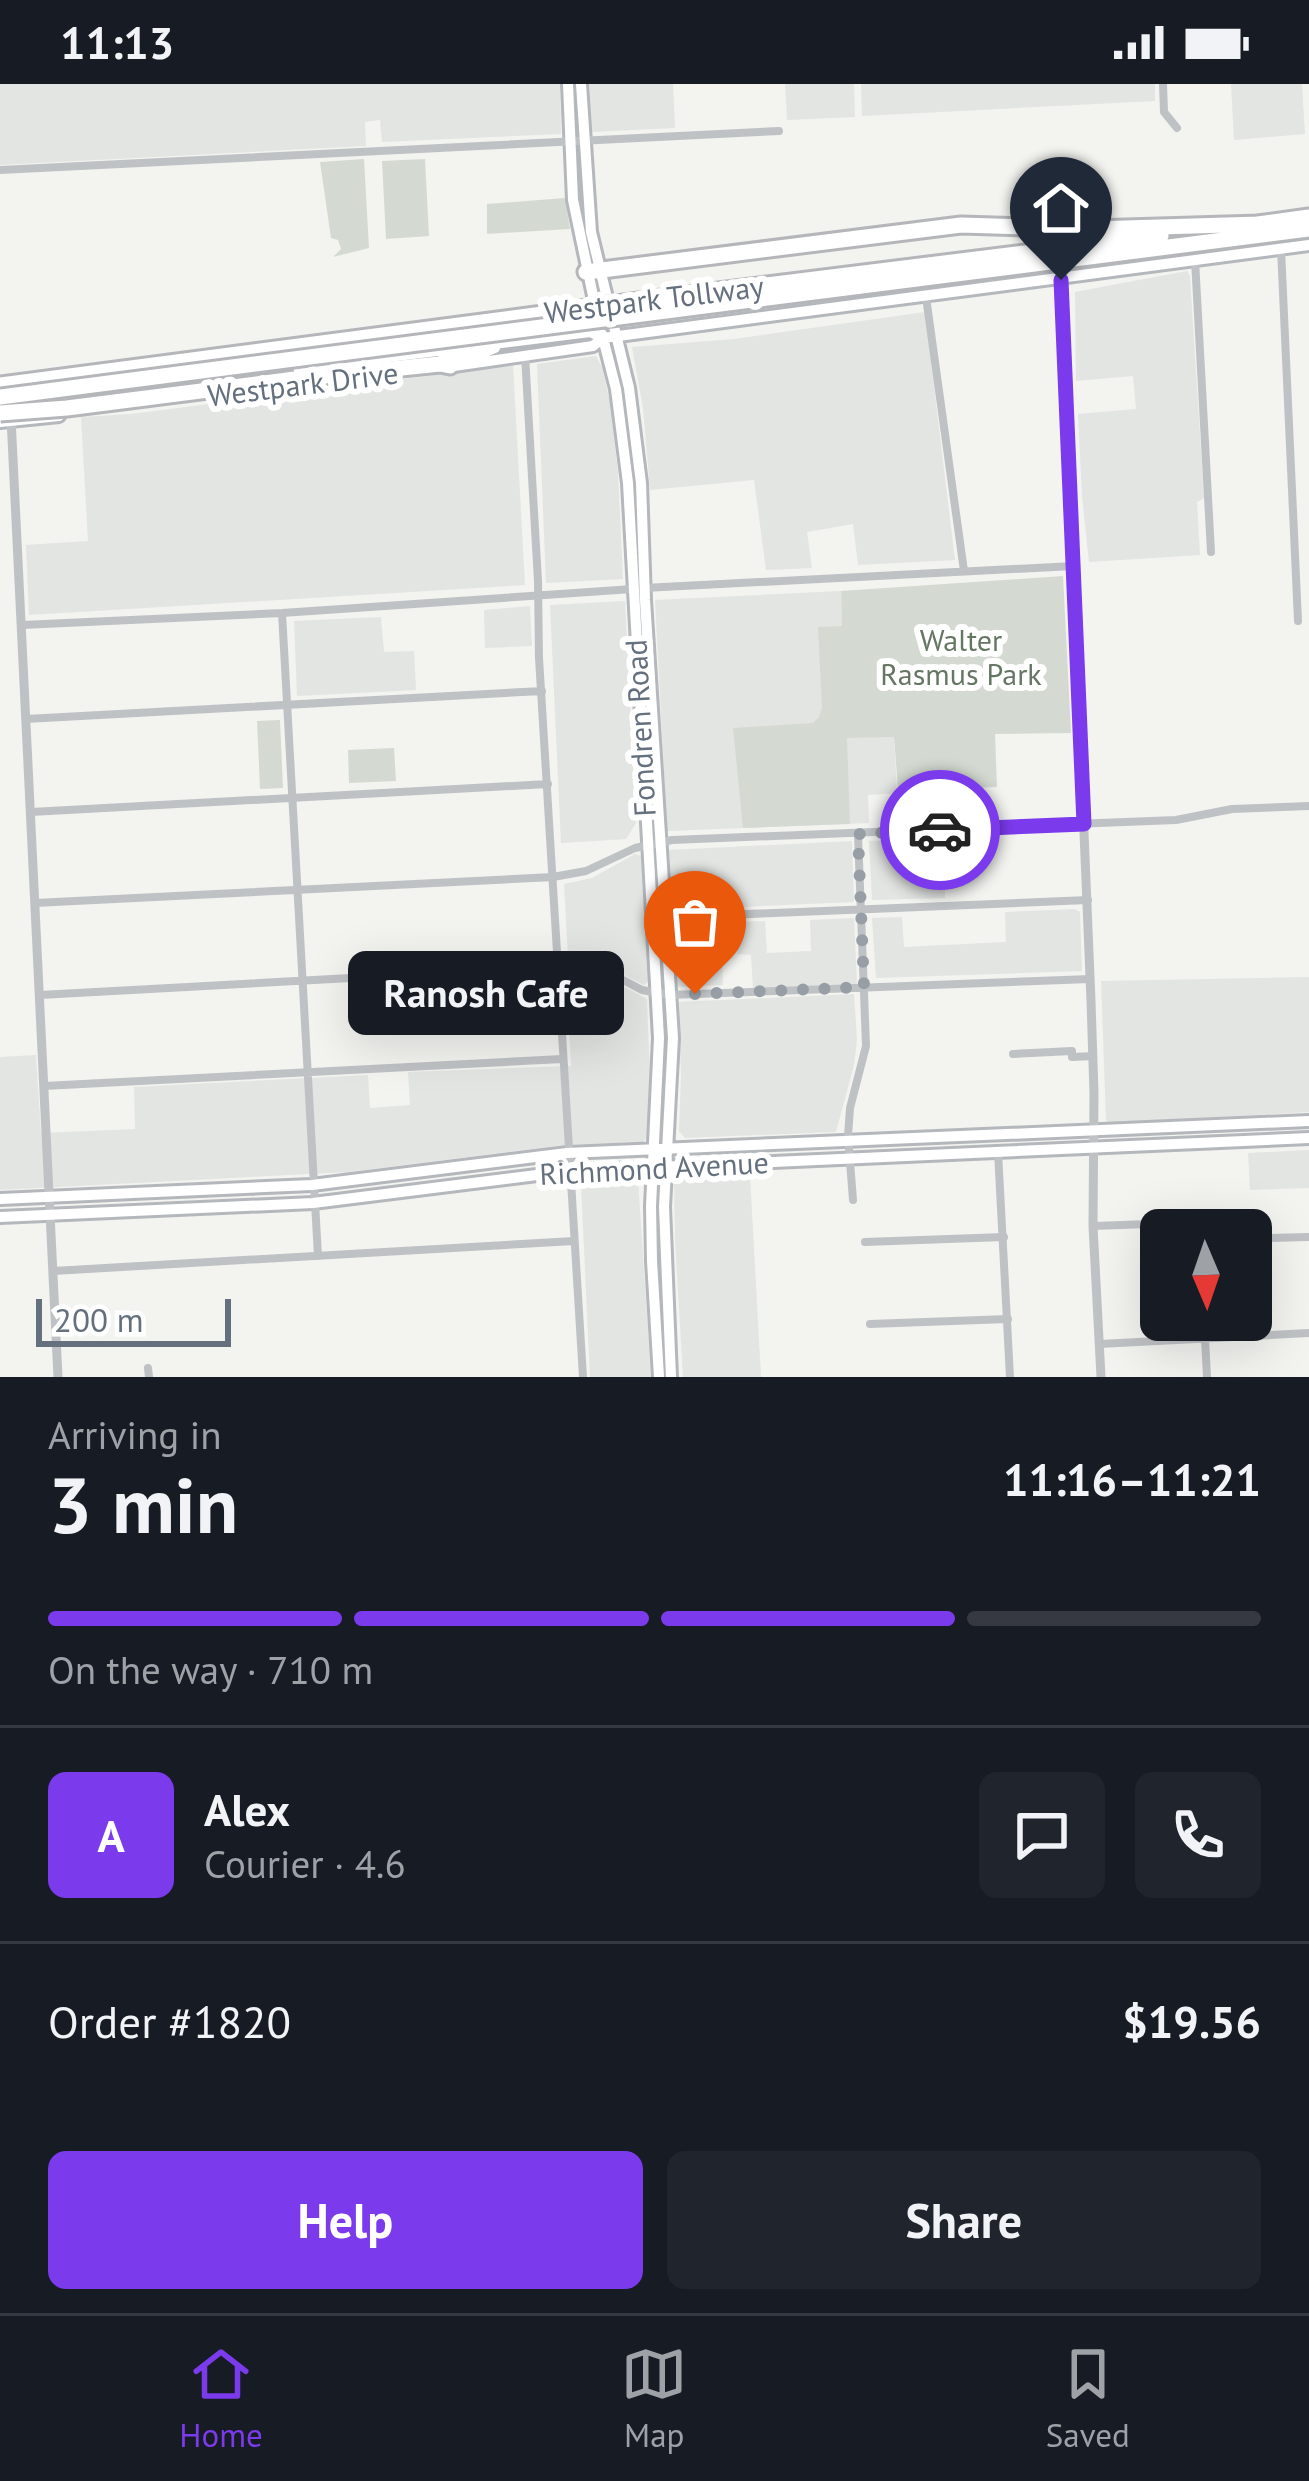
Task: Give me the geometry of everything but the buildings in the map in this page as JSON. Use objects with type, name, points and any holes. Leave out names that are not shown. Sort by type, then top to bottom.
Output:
[{"type":"highway","name":"Westpark Tollway","points":[[4,411],[648,306],[1309,218]]},
{"type":"highway","points":[[592,271],[962,225],[1092,229],[1260,224]]},
{"type":"highway","name":"Westpark Tollway","points":[[0,385],[558,312],[648,306],[1309,230]]},
{"type":"highway","points":[[100,372],[344,363]]},
{"type":"highway","points":[[4,411],[443,366]]},
{"type":"main road","name":"Fondren Road","points":[[568,84],[573,200],[625,405],[634,483],[648,758],[666,918],[673,1038],[660,1167],[658,1377]]},
{"type":"main road","name":"Fondren Road","points":[[581,84],[592,271]]},
{"type":"main road","name":"Westpark Drive","points":[[4,411],[509,341],[590,332],[609,337],[1309,245]]},
{"type":"main road","name":"Westpark Drive","points":[[4,411],[443,366],[593,346],[609,337]]},
{"type":"main road","points":[[443,366],[442,360],[481,354],[509,341]]},
{"type":"main road","name":"Fondren Road","points":[[634,483],[631,542],[648,643],[644,678]]},
{"type":"main road","name":"Fondren Road","points":[[655,843],[652,918],[661,1150]]},
{"type":"main road","name":"Richmond Avenue","points":[[0,1199],[313,1185],[568,1154],[1309,1121]]},
{"type":"main road","name":"Richmond Avenue","points":[[0,1217],[313,1203],[568,1171],[1309,1138]]},
{"type":"main road","points":[[483,1164],[486,1181]]},
{"type":"main road","points":[[399,1174],[401,1192]]},
{"type":"main road","points":[[228,1189],[230,1207]]},
{"type":"main road","points":[[140,1209],[141,1192]]},
{"type":"main road","name":"Fondren Road","points":[[659,1276],[671,1377]]},
{"type":"street","points":[[1163,84],[1164,112],[1177,128]]},
{"type":"street","points":[[0,170],[779,130]]},
{"type":"street","points":[[1281,249],[1298,621]]},
{"type":"street","points":[[1195,260],[1211,552]]},
{"type":"street","points":[[1061,280],[1088,900],[1093,1226],[1101,1377]]},
{"type":"street","points":[[926,297],[964,572]]},
{"type":"street","points":[[525,355],[583,1377]]},
{"type":"street","points":[[4,411],[22,625],[58,1377]]},
{"type":"street","points":[[22,625],[1075,566]]},
{"type":"street","points":[[282,613],[318,1256]]},
{"type":"street","points":[[26,718],[542,691]]},
{"type":"street","points":[[31,812],[548,784]]},
{"type":"street","points":[[35,903],[553,877],[586,871],[655,843],[1175,820],[1225,810],[1309,806]]},
{"type":"street","points":[[853,1201],[850,1108],[866,1046],[858,834]]},
{"type":"street","points":[[652,918],[1088,900]]},
{"type":"street","points":[[40,995],[572,966],[604,970],[656,994],[670,995],[1090,979]]},
{"type":"street","points":[[1013,1054],[1072,1051],[1072,1057],[1093,1056]]},
{"type":"street","points":[[44,1086],[562,1058]]},
{"type":"street","points":[[998,1152],[1010,1377]]},
{"type":"street","points":[[1093,1226],[1140,1224]]},
{"type":"street","points":[[865,1242],[1004,1237]]},
{"type":"street","points":[[1272,1238],[1309,1237]]},
{"type":"street","points":[[52,1271],[574,1241]]},
{"type":"street","points":[[869,1324],[1008,1319]]},
{"type":"street","points":[[1272,1334],[1309,1333]]},
{"type":"street","points":[[1100,1344],[1145,1341]]},
{"type":"street","points":[[1205,1341],[1207,1377]]},
{"type":"shaded area","points":[[0,84],[560,84],[561,134],[382,142],[380,120],[365,122],[366,146],[0,165]]},
{"type":"shaded area","points":[[589,84],[673,84],[675,128],[592,132]]},
{"type":"shaded area","points":[[785,84],[854,84],[855,117],[787,120]]},
{"type":"shaded area","points":[[861,84],[1155,84],[1155,101],[862,116]]},
{"type":"shaded area","points":[[1231,84],[1302,84],[1305,134],[1234,140]]},
{"type":"shaded area","points":[[1187,271],[1204,498],[1197,502],[1200,555],[1089,562],[1078,414],[1136,409],[1133,376],[1076,381],[1075,292]]},
{"type":"shaded area","points":[[925,312],[955,560],[858,565],[853,524],[807,532],[812,568],[766,570],[754,480],[650,490],[632,347],[734,339]]},
{"type":"shaded area","points":[[596,356],[610,403],[623,579],[546,583],[537,364]]},
{"type":"shaded area","points":[[513,365],[525,585],[29,615],[26,545],[88,541],[81,417]]},
{"type":"shaded area","points":[[841,591],[846,737],[894,737],[897,793],[868,795],[869,823],[667,831],[655,600]]},
{"type":"shaded area","points":[[625,601],[636,823],[626,839],[561,843],[550,605]]},
{"type":"shaded area","points":[[530,606],[532,646],[485,648],[484,610]]},
{"type":"shaded area","points":[[381,617],[384,652],[414,651],[416,690],[297,696],[294,621]]},
{"type":"shaded area","points":[[928,839],[930,862],[945,862],[945,898],[872,900],[869,841]]},
{"type":"shaded area","points":[[852,841],[854,902],[673,910],[669,850]]},
{"type":"shaded area","points":[[635,854],[641,856],[649,981],[644,985],[608,967],[568,956],[564,884],[592,878]]},
{"type":"shaded area","points":[[1005,912],[1080,912],[1082,971],[876,978],[872,918],[902,917],[904,947],[1006,942]]},
{"type":"shaded area","points":[[854,918],[857,984],[753,988],[751,955],[737,954],[736,922],[765,921],[767,953],[811,951],[810,920]]},
{"type":"shaded area","points":[[706,923],[708,954],[722,954],[723,985],[676,987],[673,926]]},
{"type":"shaded area","points":[[571,973],[603,975],[647,999],[651,1104],[648,1136],[643,1142],[564,1145],[348,1172],[0,1190],[0,1057],[36,1055],[41,1133],[135,1129],[134,1087],[368,1075],[370,1108],[410,1105],[408,1072],[571,1066],[566,977]]},
{"type":"shaded area","points":[[1309,977],[1309,1112],[1106,1121],[1101,981]]},
{"type":"shaded area","points":[[854,994],[854,1065],[836,1132],[685,1138],[679,1131],[678,1002]]},
{"type":"shaded area","points":[[1309,1150],[1309,1188],[1250,1190],[1248,1153]]},
{"type":"shaded area","points":[[750,1175],[761,1377],[683,1377],[674,1182],[678,1177]]},
{"type":"shaded area","points":[[638,1179],[651,1377],[590,1377],[581,1184]]},
{"type":"green space","points":[[364,159],[369,248],[333,257],[341,249],[338,240],[331,238],[320,162]]},
{"type":"green space","points":[[425,159],[429,236],[386,239],[382,161]]},
{"type":"green space","points":[[565,198],[570,229],[487,234],[487,204]]},
{"type":"green space","name":"Walter Rasmus Park","points":[[1063,576],[1071,733],[995,734],[997,787],[898,790],[894,737],[847,738],[850,824],[743,828],[733,728],[813,723],[819,717],[818,627],[842,626],[841,591]]},
{"type":"green space","points":[[280,720],[283,788],[260,789],[257,721]]},
{"type":"green space","points":[[394,748],[396,781],[349,783],[348,750]]},
{"type":"way so far","points":[[695,994],[864,987],[858,834],[940,830]]},
{"type":"place","name":"Ranosh Cafe","points":[[695,994]]},
{"type":"route","points":[[940,830],[1084,824],[1061,280]]}]
